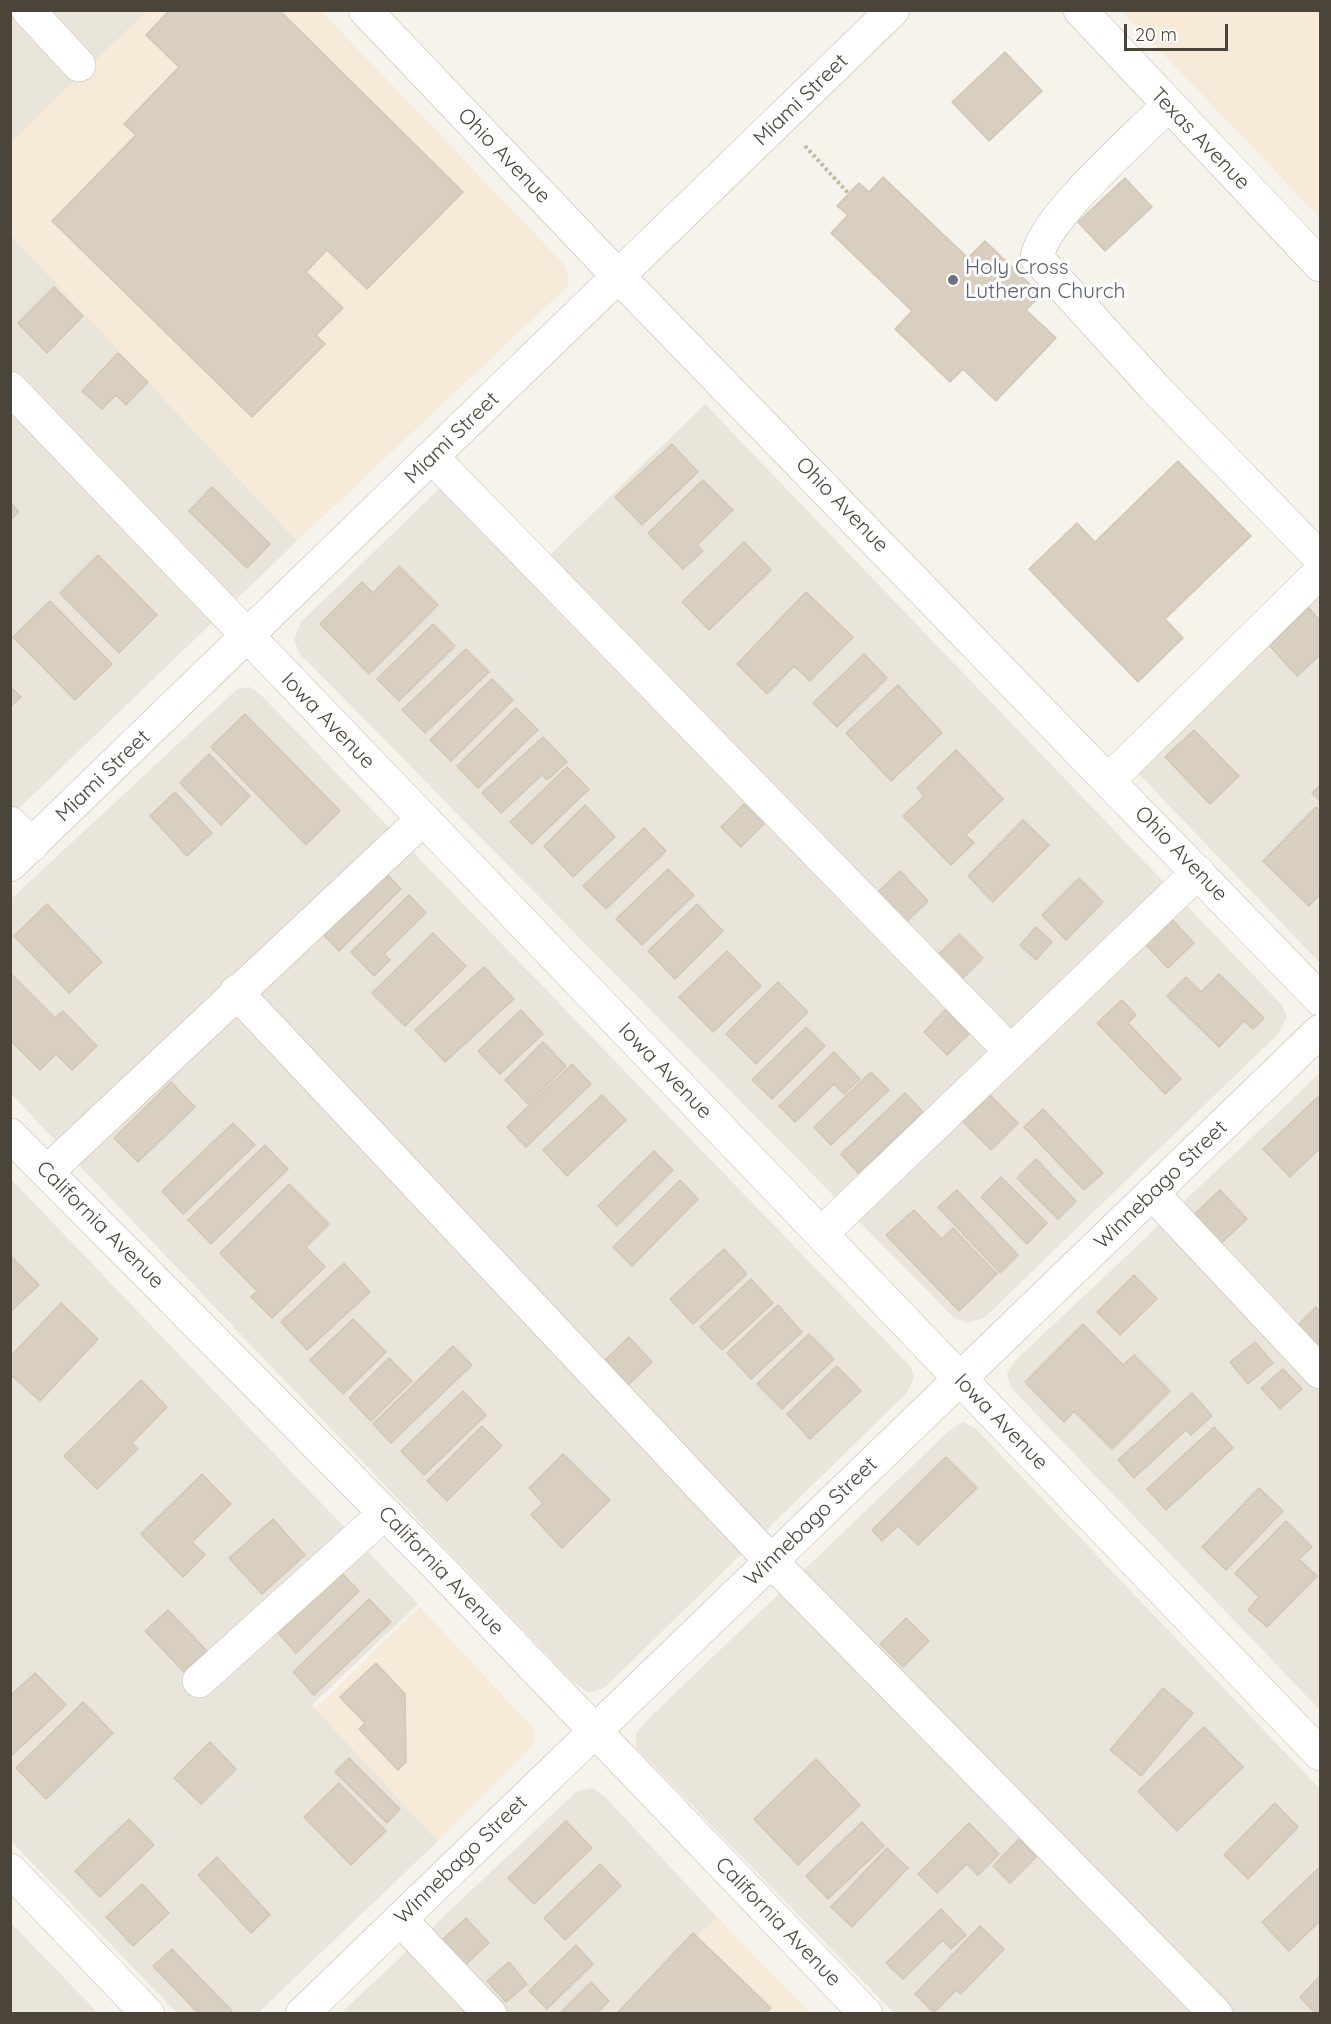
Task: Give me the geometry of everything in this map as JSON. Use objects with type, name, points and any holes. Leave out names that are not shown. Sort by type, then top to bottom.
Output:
[{"type":"street","points":[[28,10],[79,65]]},
{"type":"street","name":"Ohio Avenue","points":[[365,10],[618,276],[1110,779],[1320,999]]},
{"type":"street","name":"Miami Street","points":[[18,844],[247,636],[893,10]]},
{"type":"street","name":"Texas Avenue","points":[[1080,10],[1167,106],[1320,265]]},
{"type":"street","points":[[1167,106],[1059,214],[1045,235],[1036,258],[1155,388],[1320,558]]},
{"type":"street","name":"Iowa Avenue","points":[[10,388],[1320,1754]]},
{"type":"street","points":[[432,457],[1011,1052]]},
{"type":"street","points":[[1110,779],[1320,572]]},
{"type":"street","points":[[47,1172],[236,992],[423,819]]},
{"type":"street","points":[[821,1234],[1198,872]]},
{"type":"street","points":[[236,992],[771,1562],[1216,2013]]},
{"type":"street","name":"Winnebago Street","points":[[302,2013],[1320,1031]]},
{"type":"street","name":"California Avenue","points":[[10,1135],[385,1513],[866,2013]]},
{"type":"street","points":[[1152,1193],[1320,1372]]},
{"type":"street","points":[[200,1680],[385,1513]]},
{"type":"street","points":[[10,1870],[148,2013]]},
{"type":"street","points":[[400,1919],[490,2013]]},
{"type":"path","points":[[805,146],[849,194]]},
{"type":"shaded area","points":[[11,11],[147,11],[11,143]]},
{"type":"shaded area","points":[[147,11],[321,11],[563,263],[568,273],[569,285],[297,541],[11,235],[10,143]]},
{"type":"shaded area","points":[[1122,11],[1320,11],[1320,218]]},
{"type":"shaded area","points":[[11,235],[297,541],[11,816]]},
{"type":"shaded area","points":[[705,404],[1282,1005],[1287,1017],[1279,1033],[984,1318],[967,1323],[953,1317],[299,653],[294,639],[301,622],[443,485],[547,558]]},
{"type":"shaded area","points":[[1320,590],[1320,963],[1136,771]]},
{"type":"shaded area","points":[[250,687],[262,696],[911,1367],[914,1378],[907,1393],[604,1688],[589,1693],[573,1682],[11,1094],[11,899],[237,689]]},
{"type":"shaded area","points":[[1320,1073],[1320,1710],[1011,1388],[1007,1373],[1015,1361]]},
{"type":"shaded area","points":[[10,1178],[418,1604],[312,1705],[438,1841],[258,2013],[177,2013],[11,1841]]},
{"type":"shaded area","points":[[963,1422],[975,1428],[1320,1789],[1320,2013],[894,2013],[636,1748],[636,1733],[646,1721],[951,1429]]},
{"type":"shaded area","points":[[420,1607],[535,1730],[535,1741],[527,1752],[438,1841],[315,1709]]},
{"type":"shaded area","points":[[593,1788],[605,1797],[717,1917],[615,2013],[340,2014],[577,1791]]},
{"type":"shaded area","points":[[717,1917],[810,2013],[615,2014]]},
{"type":"shaded area","points":[[11,1923],[98,2013],[11,2013]]},
{"type":"building","points":[[170,10],[279,10],[463,192],[367,289],[327,250],[306,272],[343,308],[316,335],[325,344],[252,417],[52,221],[136,135],[124,124],[179,67],[146,35]]},
{"type":"building","points":[[1005,52],[1042,91],[989,141],[952,102]]},
{"type":"building","name":"Holy Cross Lutheran Church","points":[[883,177],[968,258],[985,241],[1041,295],[1026,310],[1056,338],[996,401],[963,369],[950,382],[895,329],[912,311],[831,233],[848,215],[837,206],[859,183],[869,192]]},
{"type":"building","points":[[1125,178],[1152,207],[1105,251],[1078,222]]},
{"type":"building","points":[[54,287],[83,316],[47,353],[18,323]]},
{"type":"building","points":[[118,353],[148,382],[126,405],[116,395],[102,409],[82,391]]},
{"type":"building","points":[[672,444],[698,472],[642,525],[615,497]]},
{"type":"building","points":[[1178,461],[1251,536],[1165,619],[1183,638],[1138,682],[1029,569],[1077,523],[1095,542]]},
{"type":"building","points":[[703,480],[733,510],[697,545],[703,551],[683,569],[648,533]]},
{"type":"building","points":[[212,487],[270,544],[247,568],[189,511]]},
{"type":"building","points":[[10,502],[19,512],[10,520]]},
{"type":"building","points":[[744,542],[771,570],[709,630],[682,602]]},
{"type":"building","points":[[98,555],[157,615],[119,653],[60,593]]},
{"type":"building","points":[[399,566],[438,605],[369,674],[320,624],[362,582],[373,593]]},
{"type":"building","points":[[806,592],[853,637],[810,681],[794,666],[767,694],[737,664]]},
{"type":"building","points":[[50,601],[112,664],[75,700],[13,637]]},
{"type":"building","points":[[1309,608],[1320,621],[1320,655],[1297,676],[1269,645]]},
{"type":"building","points":[[433,624],[455,646],[399,701],[377,679]]},
{"type":"building","points":[[466,649],[489,672],[425,733],[402,710]]},
{"type":"building","points":[[864,654],[887,678],[837,727],[813,703]]},
{"type":"building","points":[[492,679],[513,700],[451,761],[430,740]]},
{"type":"building","points":[[898,685],[942,733],[891,781],[846,733]]},
{"type":"building","points":[[10,686],[21,697],[10,707]]},
{"type":"building","points":[[516,708],[538,730],[478,788],[457,766]]},
{"type":"building","points":[[245,714],[340,811],[306,845],[211,747]]},
{"type":"building","points":[[1194,730],[1239,776],[1210,804],[1165,757]]},
{"type":"building","points":[[543,737],[567,762],[547,780],[542,775],[501,813],[482,793]]},
{"type":"building","points":[[956,750],[1003,799],[966,835],[974,843],[951,865],[903,816],[924,796],[917,788]]},
{"type":"building","points":[[209,754],[250,796],[221,825],[180,783]]},
{"type":"building","points":[[567,767],[589,789],[532,844],[510,822]]},
{"type":"building","points":[[1320,785],[1320,801],[1312,793]]},
{"type":"building","points":[[175,792],[212,833],[187,856],[150,816]]},
{"type":"building","points":[[744,804],[764,824],[741,847],[721,827]]},
{"type":"building","points":[[585,805],[615,837],[573,877],[544,846]]},
{"type":"building","points":[[1316,807],[1320,811],[1320,894],[1309,906],[1263,861]]},
{"type":"building","points":[[1023,820],[1049,845],[993,902],[968,876]]},
{"type":"building","points":[[644,828],[666,851],[606,909],[583,886]]},
{"type":"building","points":[[382,869],[401,889],[339,951],[320,931]]},
{"type":"building","points":[[668,869],[694,895],[642,945],[616,919]]},
{"type":"building","points":[[900,871],[928,901],[901,927],[872,898]]},
{"type":"building","points":[[1079,878],[1103,902],[1066,940],[1042,915]]},
{"type":"building","points":[[409,895],[426,913],[384,954],[390,960],[374,976],[351,952]]},
{"type":"building","points":[[47,904],[102,962],[69,993],[14,936]]},
{"type":"building","points":[[697,904],[723,931],[675,979],[648,951]]},
{"type":"building","points":[[1169,916],[1194,943],[1168,968],[1142,941]]},
{"type":"building","points":[[1036,927],[1052,942],[1036,960],[1020,945]]},
{"type":"building","points":[[433,933],[466,966],[405,1026],[372,993]]},
{"type":"building","points":[[959,934],[983,958],[961,980],[936,957]]},
{"type":"building","points":[[727,951],[761,986],[713,1032],[679,997]]},
{"type":"building","points":[[484,967],[514,999],[445,1062],[415,1030]]},
{"type":"building","points":[[10,973],[55,1018],[63,1011],[97,1046],[72,1070],[56,1054],[40,1070],[10,1040]]},
{"type":"building","points":[[1219,974],[1264,1018],[1253,1029],[1244,1021],[1219,1047],[1167,996],[1186,977],[1201,992]]},
{"type":"building","points":[[778,982],[808,1012],[756,1064],[726,1034]]},
{"type":"building","points":[[1122,1000],[1136,1015],[1128,1023],[1181,1079],[1165,1094],[1097,1023]]},
{"type":"building","points":[[521,1010],[543,1034],[500,1074],[478,1051]]},
{"type":"building","points":[[945,1010],[969,1034],[947,1055],[924,1032]]},
{"type":"building","points":[[806,1027],[825,1046],[772,1099],[752,1080]]},
{"type":"building","points":[[543,1042],[566,1066],[528,1104],[505,1080]]},
{"type":"building","points":[[834,1052],[860,1079],[844,1094],[834,1084],[795,1122],[779,1106]]},
{"type":"building","points":[[572,1064],[591,1084],[526,1147],[507,1127]]},
{"type":"building","points":[[871,1072],[889,1090],[831,1145],[814,1127]]},
{"type":"building","points":[[171,1082],[195,1107],[138,1162],[114,1138]]},
{"type":"building","points":[[905,1093],[923,1112],[858,1173],[841,1154]]},
{"type":"building","points":[[602,1095],[626,1120],[567,1176],[543,1150]]},
{"type":"building","points":[[990,1095],[1018,1123],[991,1150],[963,1122]]},
{"type":"building","points":[[1320,1095],[1320,1148],[1290,1177],[1263,1149]]},
{"type":"building","points":[[1043,1109],[1103,1173],[1084,1190],[1024,1127]]},
{"type":"building","points":[[233,1123],[255,1145],[183,1214],[162,1191]]},
{"type":"building","points":[[265,1145],[288,1169],[211,1244],[188,1220]]},
{"type":"building","points":[[654,1151],[673,1170],[617,1226],[598,1206]]},
{"type":"building","points":[[1036,1159],[1076,1201],[1058,1219],[1017,1178]]},
{"type":"building","points":[[1001,1177],[1047,1223],[1027,1244],[981,1197]]},
{"type":"building","points":[[680,1180],[698,1199],[632,1266],[613,1247]]},
{"type":"building","points":[[289,1184],[329,1224],[306,1247],[325,1267],[272,1318],[251,1297],[257,1291],[220,1253]]},
{"type":"building","points":[[957,1190],[1018,1255],[1000,1273],[938,1207]]},
{"type":"building","points":[[1220,1190],[1247,1219],[1215,1249],[1188,1220]]},
{"type":"building","points":[[914,1210],[942,1239],[953,1228],[997,1274],[959,1311],[886,1235]]},
{"type":"building","points":[[724,1249],[747,1274],[693,1324],[670,1299]]},
{"type":"building","points":[[10,1255],[39,1285],[10,1312]]},
{"type":"building","points":[[344,1263],[370,1292],[307,1350],[281,1322]]},
{"type":"building","points":[[1134,1275],[1157,1299],[1120,1335],[1097,1312]]},
{"type":"building","points":[[751,1279],[773,1303],[722,1350],[700,1327]]},
{"type":"building","points":[[61,1303],[98,1339],[40,1401],[10,1374],[10,1357]]},
{"type":"building","points":[[778,1305],[802,1332],[751,1379],[727,1353]]},
{"type":"building","points":[[1316,1307],[1320,1311],[1320,1346],[1317,1350],[1295,1328]]},
{"type":"building","points":[[353,1319],[386,1352],[343,1394],[310,1360]]},
{"type":"building","points":[[1083,1324],[1123,1365],[1134,1355],[1170,1391],[1112,1449],[1074,1411],[1064,1422],[1025,1382]]},
{"type":"building","points":[[809,1334],[834,1359],[782,1409],[757,1384]]},
{"type":"building","points":[[629,1337],[652,1362],[627,1386],[603,1362]]},
{"type":"building","points":[[1255,1342],[1273,1363],[1248,1384],[1230,1362]]},
{"type":"building","points":[[453,1346],[472,1365],[391,1443],[373,1424]]},
{"type":"building","points":[[389,1358],[412,1381],[371,1421],[349,1398]]},
{"type":"building","points":[[837,1366],[861,1391],[810,1439],[787,1414]]},
{"type":"building","points":[[1283,1369],[1302,1389],[1280,1409],[1261,1388]]},
{"type":"building","points":[[141,1380],[167,1407],[132,1443],[138,1449],[97,1489],[64,1456]]},
{"type":"building","points":[[463,1391],[486,1415],[424,1475],[401,1451]]},
{"type":"building","points":[[1192,1393],[1212,1416],[1191,1435],[1186,1430],[1134,1478],[1118,1460]]},
{"type":"building","points":[[482,1426],[502,1446],[447,1501],[427,1481]]},
{"type":"building","points":[[1214,1427],[1233,1448],[1166,1510],[1147,1489]]},
{"type":"building","points":[[563,1454],[610,1500],[562,1548],[531,1515],[543,1503],[529,1488]]},
{"type":"building","points":[[946,1457],[977,1488],[918,1545],[898,1526],[882,1541],[872,1530]]},
{"type":"building","points":[[202,1474],[231,1504],[192,1542],[205,1555],[183,1577],[141,1534]]},
{"type":"building","points":[[1259,1488],[1283,1511],[1226,1570],[1202,1547]]},
{"type":"building","points":[[273,1519],[305,1555],[262,1594],[229,1558]]},
{"type":"building","points":[[1286,1521],[1312,1547],[1299,1559],[1317,1576],[1267,1627],[1248,1610],[1259,1597],[1235,1573]]},
{"type":"building","points":[[340,1571],[359,1591],[296,1653],[277,1632]]},
{"type":"building","points":[[369,1599],[391,1622],[314,1695],[293,1672]]},
{"type":"building","points":[[168,1610],[207,1651],[184,1672],[145,1631]]},
{"type":"building","points":[[906,1618],[929,1641],[903,1667],[880,1644]]},
{"type":"building","points":[[376,1663],[405,1694],[406,1762],[398,1770],[359,1729],[365,1723],[340,1697]]},
{"type":"building","points":[[35,1673],[66,1705],[10,1757],[10,1696]]},
{"type":"building","points":[[1163,1688],[1193,1713],[1141,1776],[1110,1750]]},
{"type":"building","points":[[83,1702],[113,1733],[46,1799],[16,1768]]},
{"type":"building","points":[[1204,1727],[1243,1767],[1177,1831],[1138,1791]]},
{"type":"building","points":[[210,1742],[236,1769],[201,1804],[174,1778]]},
{"type":"building","points":[[349,1758],[400,1809],[387,1823],[335,1772]]},
{"type":"building","points":[[816,1759],[860,1805],[798,1865],[754,1819]]},
{"type":"building","points":[[339,1783],[386,1831],[351,1865],[304,1817]]},
{"type":"building","points":[[1275,1803],[1298,1827],[1248,1879],[1224,1855]]},
{"type":"building","points":[[129,1819],[154,1845],[100,1897],[75,1871]]},
{"type":"building","points":[[566,1821],[592,1848],[534,1904],[508,1878]]},
{"type":"building","points":[[862,1822],[884,1846],[828,1899],[806,1876]]},
{"type":"building","points":[[969,1823],[999,1854],[978,1875],[967,1864],[937,1893],[918,1874]]},
{"type":"building","points":[[1019,1839],[1036,1857],[1010,1883],[993,1866]]},
{"type":"building","points":[[887,1848],[908,1868],[852,1927],[831,1907]]},
{"type":"building","points":[[217,1857],[270,1915],[251,1933],[198,1875]]},
{"type":"building","points":[[600,1864],[621,1886],[565,1940],[544,1918]]},
{"type":"building","points":[[1320,1867],[1320,1921],[1289,1951],[1262,1922]]},
{"type":"building","points":[[142,1884],[169,1913],[133,1946],[106,1917]]},
{"type":"building","points":[[941,1909],[966,1935],[951,1949],[943,1940],[903,1979],[886,1963]]},
{"type":"building","points":[[466,1918],[489,1943],[463,1967],[440,1942]]},
{"type":"building","points":[[980,1926],[1004,1949],[961,1994],[956,1990],[934,2013],[915,1994]]},
{"type":"building","points":[[693,1933],[771,2008],[765,2014],[616,2014]]},
{"type":"building","points":[[576,1945],[593,1964],[547,2009],[529,1991]]},
{"type":"building","points":[[172,1949],[232,2011],[229,2014],[199,2014],[153,1966]]},
{"type":"building","points":[[509,1962],[527,1984],[506,2002],[487,1981]]},
{"type":"building","points":[[1320,1976],[1320,2014],[1316,2014],[1300,1997]]},
{"type":"building","points":[[591,1982],[609,2001],[596,2014],[559,2014]]},
{"type":"place","name":"Holy Cross Lutheran Church","points":[[953,280]]}]
